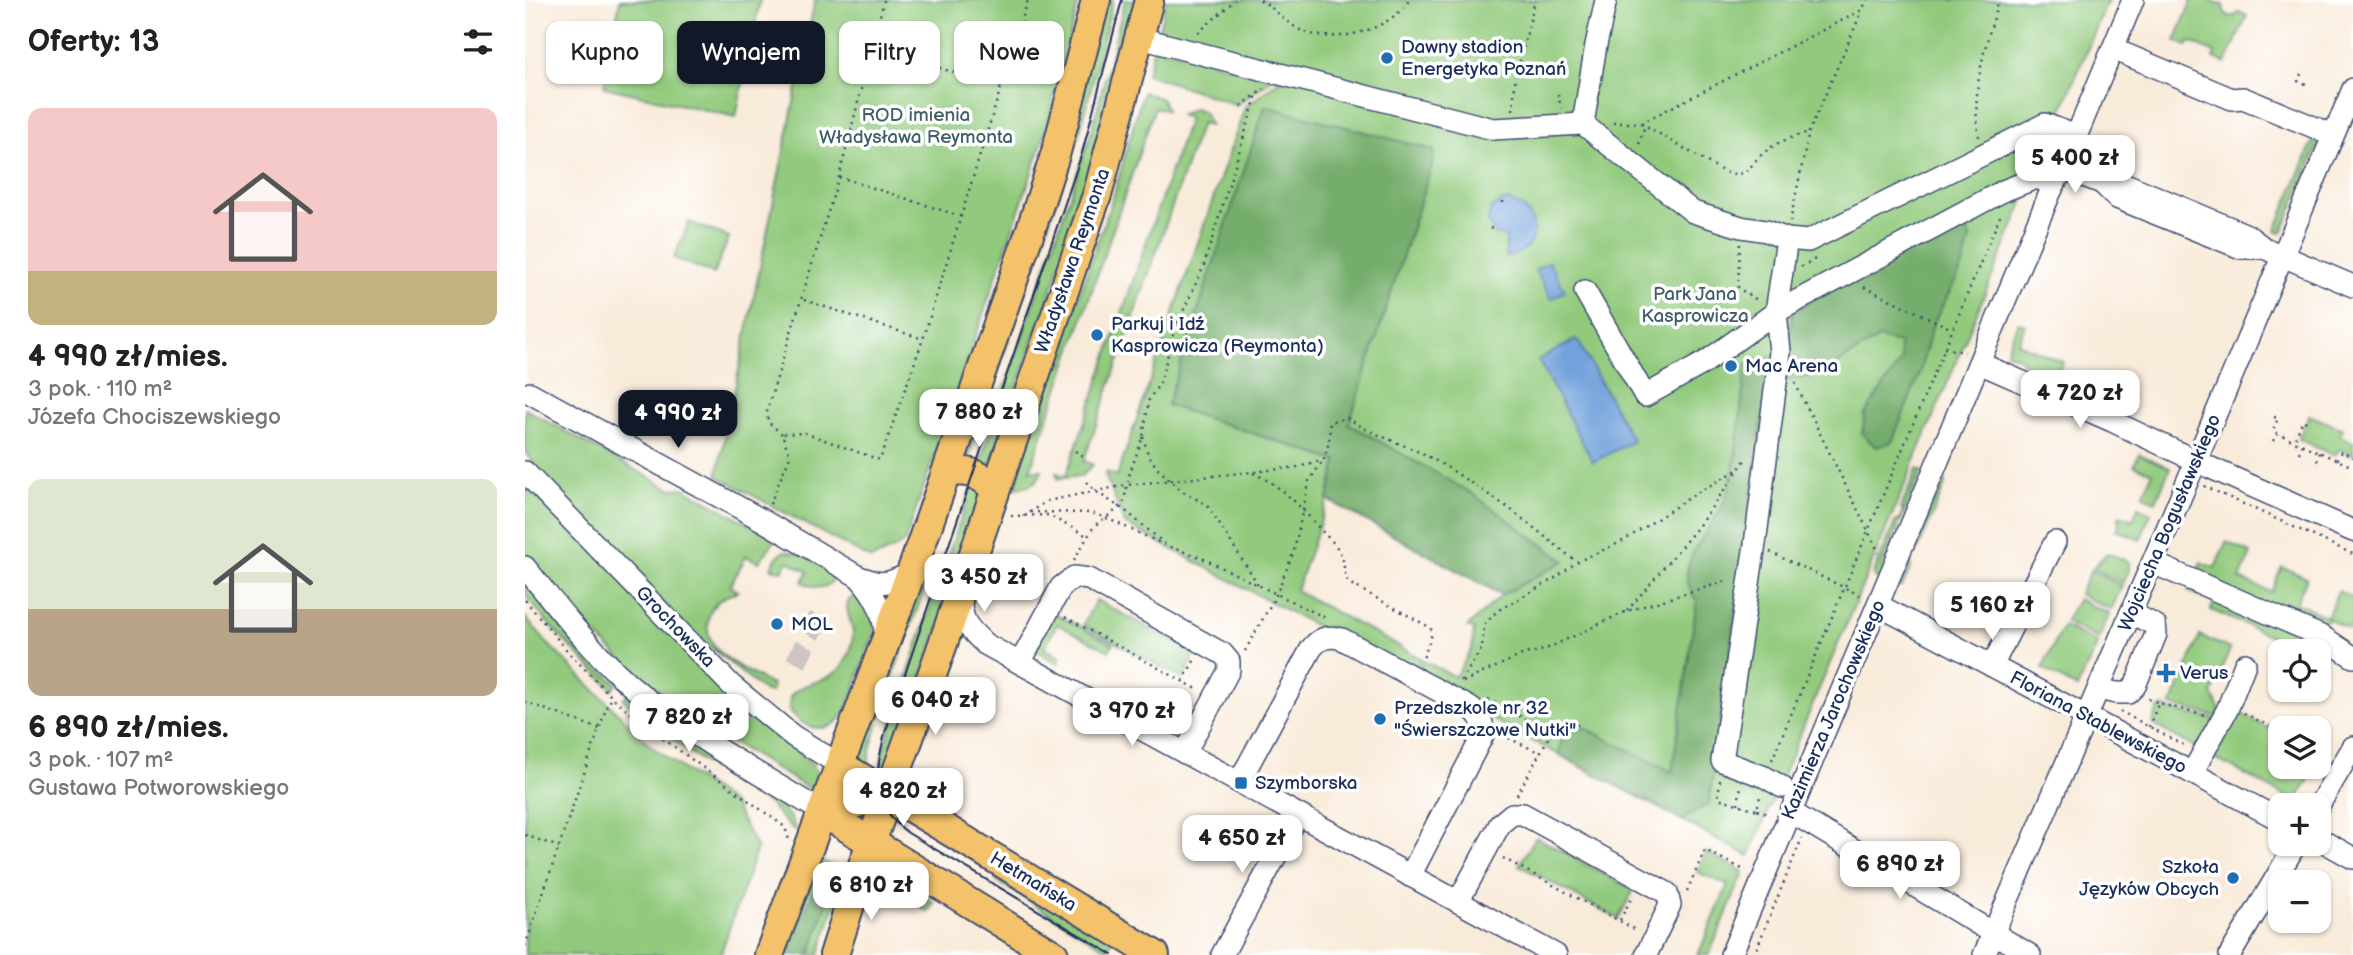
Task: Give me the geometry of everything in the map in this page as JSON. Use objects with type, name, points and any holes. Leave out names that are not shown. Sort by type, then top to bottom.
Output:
[{"type":"main road","points":[[834,955],[860,873],[848,823],[840,765],[913,568],[1056,152],[1096,0]]},
{"type":"main road","name":"Władysława Reymonta","points":[[848,823],[889,795],[1098,192],[1149,0]]},
{"type":"main road","points":[[946,473],[963,470],[980,475],[995,488]]},
{"type":"main road","name":"Hetmańska","points":[[840,765],[1124,947],[1155,955]]},
{"type":"main road","points":[[769,955],[848,823],[889,795]]},
{"type":"main road","points":[[848,823],[1054,955]]},
{"type":"street","points":[[1583,124],[1595,45],[1606,0]]},
{"type":"street","name":"Kazimierza Jarochowskiego","points":[[1731,955],[1781,813],[1971,358],[2059,176],[2133,0]]},
{"type":"street","points":[[1140,37],[1493,129],[1583,124],[1693,212],[1741,227],[1788,233],[1808,242],[2045,124],[2076,136]]},
{"type":"street","points":[[2113,49],[2232,99],[2243,98],[2333,135]]},
{"type":"street","name":"Wojciecha Bogusławskiego","points":[[1984,955],[2153,563],[2201,470],[2273,251],[2333,135],[2353,89]]},
{"type":"street","points":[[1585,291],[1645,396],[1704,363],[1776,312],[1842,276],[2012,188],[2036,178],[2059,176],[2102,183],[2117,198],[2241,248],[2273,251],[2353,286]]},
{"type":"street","points":[[1773,782],[1722,761],[1755,544],[1780,352],[1776,312],[1788,233]]},
{"type":"street","points":[[1971,358],[2112,421],[2201,470],[2353,531]]},
{"type":"street","points":[[530,393],[762,520],[859,577],[878,583],[889,582],[905,576],[913,568]]},
{"type":"street","name":"Grochowska","points":[[525,472],[731,685],[793,736],[840,765]]},
{"type":"street","points":[[1992,666],[2055,542]]},
{"type":"street","points":[[2153,563],[2323,637],[2353,657]]},
{"type":"street","points":[[525,567],[594,649],[633,688],[690,729],[848,823]]},
{"type":"street","points":[[1020,663],[1061,587],[1069,579],[1079,576],[1089,579],[1227,657],[1229,670],[1185,753]]},
{"type":"street","points":[[859,577],[878,602],[884,620],[885,639]]},
{"type":"street","points":[[960,594],[961,616],[965,625],[985,644],[1556,955]]},
{"type":"street","name":"Floriana Stablewskiego","points":[[1870,601],[2268,814]]},
{"type":"street","points":[[2099,689],[2116,693],[2128,692],[2135,686],[2156,634],[2155,625],[2131,613]]},
{"type":"street","points":[[1239,782],[1311,649],[1321,639],[1342,639],[1469,707],[1476,712],[1484,726],[1480,744],[1410,876]]},
{"type":"street","points":[[936,661],[950,646],[960,643],[985,644]]},
{"type":"street","points":[[2192,773],[2228,714],[2245,664]]},
{"type":"street","points":[[2326,793],[2353,747]]},
{"type":"street","points":[[1781,813],[2030,955]]},
{"type":"street","points":[[1458,902],[1503,820],[1512,814],[1523,814],[1664,890],[1671,901],[1650,947]]},
{"type":"street","points":[[1222,955],[1298,815]]},
{"type":"street","points":[[2331,846],[2353,858]]},
{"type":"street","points":[[2230,955],[2289,856]]},
{"type":"path","points":[[878,21],[884,0]]},
{"type":"path","points":[[782,434],[805,433],[880,460],[963,217],[1028,0]]},
{"type":"path","points":[[1184,48],[1235,0]]},
{"type":"path","points":[[1260,0],[1304,32],[1327,37],[1371,30],[1398,13],[1409,0]]},
{"type":"path","points":[[1512,129],[1514,82],[1535,0]]},
{"type":"path","points":[[1788,233],[1809,132],[1867,0]]},
{"type":"path","points":[[1985,155],[1977,124],[1978,79],[1983,53],[2000,0]]},
{"type":"path","points":[[1583,124],[1641,123],[1862,10]]},
{"type":"path","points":[[940,68],[1003,87]]},
{"type":"path","points":[[1241,106],[1283,74]]},
{"type":"path","points":[[2301,74],[2298,81],[2306,84]]},
{"type":"path","points":[[770,504],[790,456],[782,434],[768,422],[767,410],[839,177],[862,84]]},
{"type":"path","points":[[1073,563],[1094,526],[1124,501],[1126,485],[1143,437],[1149,399],[1160,383],[1175,329],[1203,268],[1257,94]]},
{"type":"path","points":[[1641,123],[1735,176],[1747,172],[1766,151],[1789,138],[1809,132]]},
{"type":"path","points":[[839,177],[963,217]]},
{"type":"path","points":[[1757,810],[1773,782],[1845,587],[2012,188]]},
{"type":"path","points":[[1741,227],[1738,288],[1776,312]]},
{"type":"path","points":[[1842,276],[1952,329]]},
{"type":"path","points":[[802,299],[923,339]]},
{"type":"path","points":[[1944,348],[1971,358]]},
{"type":"path","points":[[1780,352],[1879,554]]},
{"type":"path","points":[[2274,417],[2278,418],[2273,431],[2352,468]]},
{"type":"path","points":[[1242,656],[1276,595],[1294,551],[1309,481],[1324,459],[1329,442],[1329,422],[1346,418],[1424,454],[1510,509],[1577,562]]},
{"type":"path","points":[[2294,441],[2303,420],[2306,422]]},
{"type":"path","points":[[2273,442],[2279,434]]},
{"type":"path","points":[[1143,437],[1152,461],[1169,481],[1207,505],[1259,587]]},
{"type":"path","points":[[2299,453],[2302,444]]},
{"type":"path","points":[[1075,452],[1083,456],[1079,463]]},
{"type":"path","points":[[2340,463],[2341,452],[2353,457]]},
{"type":"path","points":[[2317,461],[2321,453]]},
{"type":"path","points":[[1627,611],[1697,528],[1747,458]]},
{"type":"path","points":[[1023,516],[1047,501],[1126,485],[1299,467],[1324,459]]},
{"type":"path","points":[[1739,469],[1625,540],[1577,562],[1557,577],[1497,611],[1484,625],[1482,648],[1460,684],[1524,654],[1544,650],[1627,611],[1750,574]]},
{"type":"path","points":[[2201,470],[2204,488],[2353,554]]},
{"type":"path","points":[[1249,472],[1266,478],[1303,509],[1339,550],[1343,559],[1344,576],[1349,583],[1431,628],[1431,637],[1421,663]]},
{"type":"path","points":[[1087,482],[1095,492],[1127,512],[1167,546]]},
{"type":"path","points":[[1030,512],[1092,513],[1106,518],[1167,546],[1201,558],[1336,624]]},
{"type":"path","points":[[1011,516],[1048,515],[1087,536]]},
{"type":"path","points":[[1755,544],[1870,601]]},
{"type":"path","points":[[525,600],[613,698],[647,727],[785,827],[789,848]]},
{"type":"path","points":[[1049,608],[1214,698]]},
{"type":"path","points":[[1484,696],[1551,733]]},
{"type":"path","points":[[2141,696],[2159,703],[2228,714],[2268,728]]},
{"type":"path","points":[[525,702],[600,729]]},
{"type":"path","points":[[525,946],[608,703]]},
{"type":"path","points":[[2149,727],[2159,703]]},
{"type":"path","points":[[1513,802],[1551,733],[1583,723]]},
{"type":"path","points":[[1484,726],[1540,752]]},
{"type":"path","points":[[1722,761],[1718,798],[1757,810],[1781,813]]},
{"type":"path","points":[[525,835],[559,847]]},
{"type":"path","points":[[1754,955],[1803,835]]},
{"type":"path","points":[[1486,849],[1619,921],[1650,947]]},
{"type":"path","points":[[1681,893],[1686,892],[1705,850],[1746,871]]},
{"type":"path","points":[[1619,921],[1642,879]]},
{"type":"green space","points":[[620,0],[760,0],[756,21],[677,21],[677,84],[743,84],[736,117],[604,87],[605,84],[663,84],[663,21],[616,21]]},
{"type":"green space","name":"ROD imienia Władysława Reymonta","points":[[815,0],[1079,0],[1064,58],[1064,21],[954,21],[954,84],[1057,84],[1041,146],[905,541],[871,559],[717,476],[798,84],[825,84],[825,21],[811,21]]},
{"type":"green space","points":[[1105,0],[1113,0],[1081,128],[968,459],[965,454]]},
{"type":"green space","points":[[1125,0],[1140,0],[1106,135],[989,467],[978,468],[1092,130]]},
{"type":"green space","name":"Park Jana Kasprowicza","points":[[1166,0],[2108,0],[1749,856],[1482,714],[1417,674],[1424,661],[1455,677],[1472,649],[1474,629],[1467,627],[1502,595],[1564,561],[1471,493],[1349,424],[1167,405],[1337,461],[1328,500],[1296,591],[1422,659],[1414,673],[1331,634],[1125,524],[1106,472],[1117,476],[1245,107],[1281,79],[1157,38]]},
{"type":"green space","points":[[2192,0],[2210,0],[2223,5],[2228,16],[2235,16],[2239,12],[2247,16],[2226,63],[2214,58],[2215,53],[2190,42],[2187,46],[2175,41]]},
{"type":"green space","points":[[1154,47],[1273,78],[1237,105],[1147,74]]},
{"type":"green space","points":[[1143,92],[1162,99],[1166,110],[1155,107],[1030,470],[1042,470],[1032,484],[1016,488],[1020,466],[1114,194]]},
{"type":"green space","points":[[1265,106],[1434,150],[1433,162],[1349,424],[1471,493],[1565,561],[1502,595],[1328,500],[1337,461],[1167,405]]},
{"type":"green space","points":[[1194,108],[1204,112],[1210,125],[1201,123],[1085,457],[1084,461],[1093,465],[1081,476],[1058,479],[1056,473],[1066,476],[1189,118],[1180,115]]},
{"type":"green space","points":[[2316,134],[2318,146],[2282,233],[2276,230]]},
{"type":"green space","points":[[1966,219],[1970,239],[1963,266],[1933,324],[1918,378],[1892,442],[1876,447],[1862,434],[1865,414],[1901,360],[1899,343],[1879,338],[1819,375],[1784,381],[1793,310]]},
{"type":"green space","points":[[689,222],[729,237],[714,274],[674,258]]},
{"type":"green space","points":[[2018,322],[2025,325],[2018,343],[2063,362],[2056,378],[2006,352]]},
{"type":"green space","points":[[1771,357],[1709,803],[1682,820],[1559,755],[1561,743],[1565,736],[1583,727],[1672,772],[1697,600],[1689,587],[1687,571],[1695,550],[1718,514],[1727,494],[1737,446],[1746,365],[1757,359]]},
{"type":"green space","points":[[525,409],[670,489],[683,488],[773,537],[773,543],[759,562],[746,556],[730,586],[738,591],[716,603],[709,616],[708,629],[711,640],[727,659],[772,685],[771,692],[765,692],[684,625],[553,489],[525,452]]},
{"type":"green space","points":[[2309,415],[2343,429],[2340,436],[2353,442],[2353,455],[2339,449],[2335,456],[2298,439]]},
{"type":"green space","points":[[2139,454],[2170,468],[2156,501],[2143,496],[2152,473],[2134,465]]},
{"type":"green space","points":[[1917,469],[1922,471],[1882,565],[1885,572],[1881,581],[1873,575],[1895,522],[1900,520],[1903,512],[1901,508]]},
{"type":"green space","points":[[1941,481],[1946,482],[1916,554],[1912,554],[1909,562],[1911,566],[1902,587],[1893,586],[1896,577],[1902,575]]},
{"type":"green space","points":[[525,484],[810,762],[822,778],[816,789],[808,788],[680,708],[640,677],[576,616],[525,552]]},
{"type":"green space","points":[[973,484],[982,497],[958,571],[944,567]]},
{"type":"green space","points":[[2138,507],[2151,513],[2140,540],[2116,530],[2120,515],[2133,520]]},
{"type":"green space","points":[[2226,542],[2251,553],[2240,579],[2271,592],[2282,567],[2307,578],[2296,603],[2327,617],[2338,591],[2353,598],[2353,622],[2349,630],[2327,618],[2321,631],[2195,577],[2201,562],[2215,568]]},
{"type":"green space","points":[[784,551],[801,554],[834,573],[833,581],[822,587],[802,582],[808,572],[788,561],[782,571],[771,568]]},
{"type":"green space","points":[[2107,553],[2129,562],[2129,570],[2123,583],[2093,568]]},
{"type":"green space","points":[[2091,570],[2122,586],[2111,610],[2079,594]]},
{"type":"green space","points":[[922,571],[930,574],[871,746],[867,772],[856,763]]},
{"type":"green space","points":[[940,577],[955,582],[903,729],[879,777],[883,750]]},
{"type":"green space","points":[[525,583],[568,636],[617,684],[612,689],[553,629],[525,595]]},
{"type":"green space","points":[[2192,584],[2293,627],[2287,639],[2278,639],[2211,610],[2214,602],[2188,591]]},
{"type":"green space","points":[[857,595],[867,598],[875,629],[848,707],[836,722],[828,726],[821,728],[804,724],[790,710],[789,700],[799,689],[827,678],[843,665],[851,650],[853,633],[847,606],[851,598]]},
{"type":"green space","points":[[2078,599],[2109,614],[2099,639],[2065,622]]},
{"type":"green space","points":[[1096,600],[1196,653],[1183,679],[1083,625]]},
{"type":"green space","points":[[1052,612],[1113,644],[1109,651],[1057,624],[1044,648],[1061,657],[1058,663],[1035,650]]},
{"type":"green space","points":[[525,617],[546,642],[652,747],[733,804],[757,848],[720,955],[525,955]]},
{"type":"green space","points":[[2063,626],[2098,643],[2077,688],[2042,668]]},
{"type":"green space","points":[[2200,636],[2230,649],[2212,694],[2220,710],[2219,717],[2171,705]]},
{"type":"green space","points":[[627,694],[687,742],[764,792],[789,817],[796,830],[765,801],[709,766],[655,725],[623,699]]},
{"type":"green space","points":[[2164,706],[2170,710],[2218,720],[2200,750],[2152,724],[2158,709]]},
{"type":"green space","points":[[2237,711],[2268,728],[2268,779],[2309,779],[2301,793],[2279,793],[2211,756]]},
{"type":"green space","points":[[1536,837],[1634,890],[1618,919],[1519,865]]},
{"type":"green space","points":[[1706,852],[1744,872],[1709,955],[1698,955],[1728,885],[1697,872]]},
{"type":"green space","points":[[815,856],[845,874],[819,955],[779,955]]},
{"type":"green space","points":[[1000,872],[1113,939],[1107,949],[996,881]]},
{"type":"green space","points":[[822,878],[831,881],[832,888],[810,955],[788,955],[818,880]]},
{"type":"green space","points":[[897,880],[934,902],[928,912],[885,887]]},
{"type":"water","points":[[1503,201],[1521,205],[1528,213],[1534,229],[1533,237],[1524,250],[1506,257],[1506,237],[1495,234],[1488,222],[1491,208]]},
{"type":"water","points":[[1549,262],[1565,291],[1551,299],[1535,270]]},
{"type":"water","points":[[1577,339],[1633,441],[1593,462],[1538,360]]},
{"type":"tunnel","points":[[796,663],[821,613]]},
{"type":"tram line","points":[[1113,955],[908,833],[887,811],[881,799],[878,775],[885,733],[1082,153],[1122,0]]},
{"type":"place","name":"Dawny stadion Energetyka Poznań","points":[[1387,58]]},
{"type":"place","name":"Parkuj i Idź Kasprowicza (Reymonta)","points":[[1097,335]]},
{"type":"place","name":"Mac Arena","points":[[1731,366]]},
{"type":"place","name":"MOL","points":[[777,624]]},
{"type":"place","name":"Verus","points":[[2166,673]]},
{"type":"place","name":"Przedszkole nr 32 \"Świerszczowe Nutki\"","points":[[1380,719]]},
{"type":"place","name":"Szymborska","points":[[1241,783]]},
{"type":"place","name":"Szkoła Języków Obcych","points":[[2233,878]]}]
